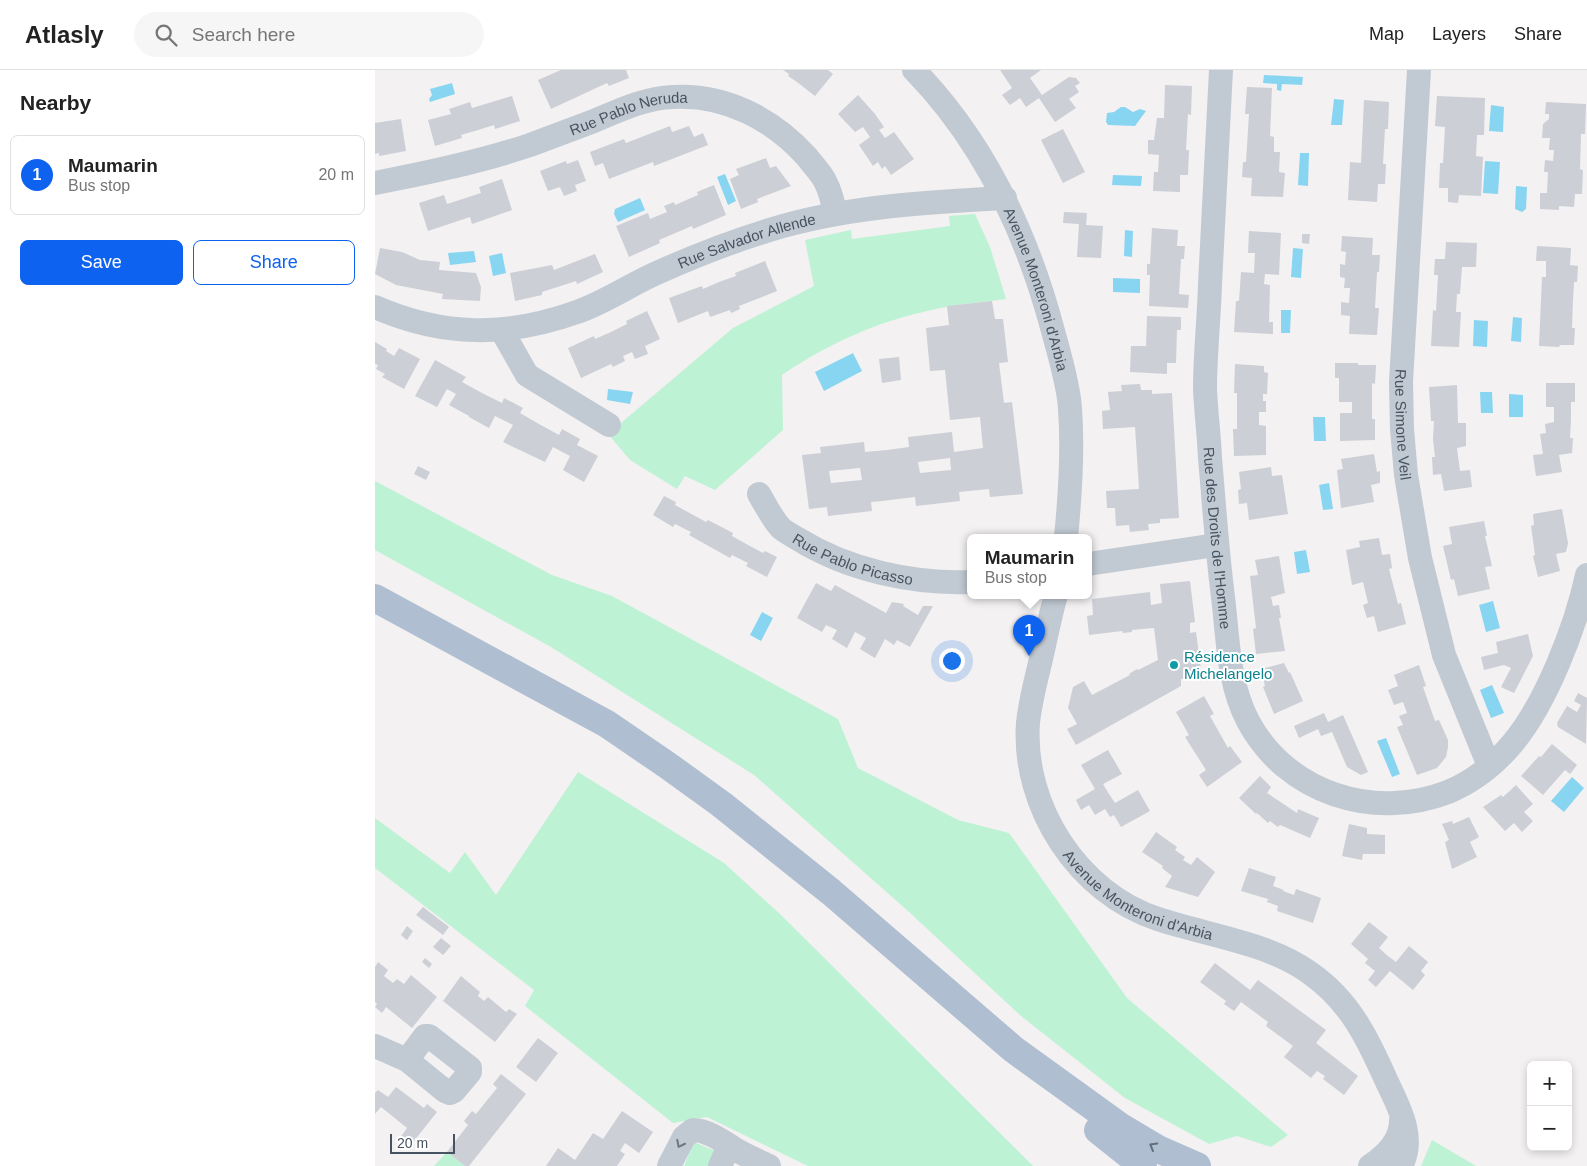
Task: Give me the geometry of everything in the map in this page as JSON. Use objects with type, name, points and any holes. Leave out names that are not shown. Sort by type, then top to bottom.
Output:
[{"type":"main road","points":[[375,598],[607,724],[721,804],[831,892],[1013,1049],[1121,1127],[1158,1149],[1197,1166]]},
{"type":"main road","points":[[721,804],[944,1006],[1003,1056],[1143,1166]]},
{"type":"street","name":"Avenue Monteroni d'Arbia","points":[[914,70],[968,137],[1005,198],[1034,264],[1058,349],[1070,407],[1070,460],[1066,534]]},
{"type":"street","name":"Rue des Droits de l'Homme","points":[[1221,70],[1205,387],[1216,545],[1233,680],[1248,721],[1260,740],[1290,771],[1321,789],[1344,798],[1365,802],[1390,803],[1432,798],[1454,789],[1471,780],[1489,766],[1514,742],[1545,690],[1573,625],[1587,575]]},
{"type":"street","name":"Rue Simone Veil","points":[[1419,70],[1401,382],[1402,429],[1406,475],[1420,558],[1444,655],[1489,766]]},
{"type":"street","name":"Rue Pablo Neruda","points":[[375,183],[469,162],[528,145],[638,103],[673,97],[697,98],[742,109],[781,132],[798,147],[825,180],[835,214]]},
{"type":"street","name":"Rue Salvador Allende","points":[[375,307],[413,321],[459,331],[502,331],[578,312],[607,299],[657,272],[717,247],[783,226],[835,214],[922,203],[1005,198]]},
{"type":"street","points":[[502,331],[527,375],[609,426]]},
{"type":"street","name":"Rue Pablo Picasso","points":[[759,494],[781,528],[814,549],[854,565],[894,576],[934,581],[967,582]]},
{"type":"street","points":[[1092,563],[1216,545]]},
{"type":"street","name":"Avenue Monteroni d'Arbia","points":[[1055,599],[1034,687],[1028,724],[1030,759],[1035,787],[1047,817],[1062,845],[1078,866],[1097,884],[1127,905],[1155,919],[1265,950],[1289,960],[1310,972],[1329,988],[1361,1026],[1399,1107],[1406,1126],[1407,1147],[1401,1166]]},
{"type":"street","points":[[375,1046],[407,1060]]},
{"type":"street","name":"Avenue Monteroni d'Arbia","points":[[1370,1166],[1381,1158],[1395,1143],[1401,1124],[1399,1107]]},
{"type":"street","points":[[669,1166],[684,1137],[693,1130],[699,1130],[725,1156],[769,1166]]},
{"type":"green space","points":[[975,214],[990,247],[1006,299],[946,307],[880,325],[840,341],[782,375],[783,430],[715,490],[685,476],[677,489],[630,460],[608,434],[733,328],[814,286],[805,240],[851,230],[852,239],[950,226],[949,216]]},
{"type":"green space","points":[[375,481],[552,575],[612,596],[838,719],[858,768],[958,820],[1009,833],[1127,998],[1288,1135],[1271,1147],[1237,1136],[1209,1144],[1125,1098],[1021,1016],[908,911],[754,775],[551,647],[375,550]]},
{"type":"green space","points":[[578,772],[724,863],[780,914],[1033,1166],[808,1166],[707,1117],[673,1123],[525,1006],[534,990],[375,868],[375,818],[450,873],[465,852],[496,895]]},
{"type":"green space","points":[[1432,1140],[1476,1166],[1421,1166]]},
{"type":"green space","points":[[694,1142],[715,1151],[709,1166],[684,1166]]},
{"type":"green space","points":[[447,1152],[465,1166],[434,1166]]},
{"type":"water","points":[[1264,75],[1303,77],[1302,85],[1282,84],[1281,91],[1277,90],[1277,84],[1263,83]]},
{"type":"water","points":[[452,83],[455,94],[430,102],[429,99],[432,95],[430,89]]},
{"type":"water","points":[[1334,99],[1344,100],[1342,125],[1331,125]]},
{"type":"water","points":[[1491,105],[1504,107],[1503,132],[1489,131]]},
{"type":"water","points":[[1121,107],[1125,107],[1133,112],[1140,109],[1146,111],[1135,126],[1108,125],[1106,122],[1107,113],[1114,112]]},
{"type":"water","points":[[1300,153],[1309,153],[1308,186],[1298,185]]},
{"type":"water","points":[[1485,161],[1500,162],[1498,194],[1483,193]]},
{"type":"water","points":[[725,174],[736,201],[728,205],[717,177]]},
{"type":"water","points":[[1113,175],[1142,176],[1141,186],[1112,185]]},
{"type":"water","points":[[1516,186],[1527,187],[1526,209],[1522,212],[1515,209]]},
{"type":"water","points":[[640,198],[645,210],[618,222],[614,214],[615,209]]},
{"type":"water","points":[[1125,230],[1133,231],[1132,257],[1124,256]]},
{"type":"water","points":[[1293,248],[1303,249],[1301,278],[1291,277]]},
{"type":"water","points":[[474,251],[476,262],[450,265],[448,253]]},
{"type":"water","points":[[502,253],[506,273],[493,276],[489,256]]},
{"type":"water","points":[[1113,278],[1140,279],[1140,293],[1113,292]]},
{"type":"water","points":[[1281,310],[1291,310],[1290,333],[1281,333]]},
{"type":"water","points":[[1513,317],[1522,318],[1521,342],[1511,341]]},
{"type":"water","points":[[1474,320],[1488,321],[1487,347],[1473,346]]},
{"type":"water","points":[[853,353],[862,371],[824,391],[815,372]]},
{"type":"water","points":[[608,389],[633,392],[630,404],[607,400]]},
{"type":"water","points":[[1480,392],[1492,392],[1493,413],[1481,413]]},
{"type":"water","points":[[1509,394],[1523,395],[1523,417],[1509,417]]},
{"type":"water","points":[[1313,417],[1325,417],[1326,441],[1314,441]]},
{"type":"water","points":[[1329,483],[1333,509],[1323,510],[1319,485]]},
{"type":"water","points":[[1306,550],[1310,572],[1297,574],[1294,552]]},
{"type":"water","points":[[1493,601],[1500,628],[1486,632],[1479,605]]},
{"type":"water","points":[[762,612],[773,618],[761,641],[750,635]]},
{"type":"water","points":[[1492,685],[1504,713],[1491,718],[1480,690]]},
{"type":"water","points":[[1386,738],[1400,774],[1392,777],[1377,741]]},
{"type":"water","points":[[1572,777],[1584,788],[1564,812],[1551,801]]},
{"type":"building","points":[[561,70],[626,70],[629,78],[609,86],[607,83],[551,109],[538,80]]},
{"type":"building","points":[[783,70],[828,70],[833,74],[815,96],[788,76],[789,74]]},
{"type":"building","points":[[1000,70],[1041,70],[1030,78],[1042,95],[1069,77],[1076,78],[1080,83],[1075,86],[1079,92],[1069,99],[1076,108],[1055,122],[1039,98],[1026,107],[1020,98],[1010,105],[1002,95],[1012,88]]},
{"type":"building","points":[[1165,85],[1192,86],[1191,115],[1188,114],[1186,150],[1189,150],[1188,175],[1180,175],[1180,192],[1153,191],[1154,172],[1158,172],[1159,155],[1148,154],[1148,140],[1154,140],[1157,118],[1164,118]]},
{"type":"building","points":[[1247,87],[1272,88],[1270,136],[1274,137],[1274,152],[1280,152],[1279,172],[1285,173],[1283,197],[1251,196],[1252,178],[1242,177],[1243,162],[1246,162],[1249,114],[1245,114]]},
{"type":"building","points":[[858,95],[884,127],[879,130],[885,138],[894,132],[914,159],[891,175],[885,166],[882,169],[878,162],[873,166],[859,145],[870,137],[863,127],[855,132],[838,114]]},
{"type":"building","points":[[512,96],[520,121],[495,129],[494,125],[461,135],[462,138],[435,146],[428,120],[451,114],[449,109],[470,102],[472,108]]},
{"type":"building","points":[[1437,96],[1485,98],[1484,135],[1477,135],[1476,156],[1483,157],[1481,196],[1459,195],[1458,203],[1448,202],[1448,188],[1439,188],[1440,163],[1443,163],[1445,127],[1435,126]]},
{"type":"building","points":[[1364,100],[1389,102],[1388,129],[1385,129],[1383,164],[1386,164],[1385,184],[1378,184],[1377,202],[1348,200],[1350,162],[1361,163]]},
{"type":"building","points":[[1546,102],[1586,104],[1585,134],[1581,134],[1580,169],[1583,170],[1582,194],[1575,194],[1574,207],[1559,206],[1559,210],[1540,209],[1540,193],[1547,193],[1548,172],[1544,172],[1545,160],[1553,161],[1554,150],[1549,150],[1550,138],[1542,138],[1543,124],[1549,119],[1549,114],[1545,114]]},
{"type":"building","points":[[401,119],[406,151],[379,156],[379,153],[375,154],[375,123]]},
{"type":"building","points":[[670,126],[672,132],[689,126],[694,137],[703,133],[708,145],[654,166],[653,162],[609,179],[603,163],[595,166],[590,152],[624,139],[626,143]]},
{"type":"building","points":[[1063,129],[1085,172],[1063,183],[1041,140]]},
{"type":"building","points":[[766,158],[770,168],[776,166],[791,186],[757,199],[758,202],[741,209],[730,179],[739,175],[736,169]]},
{"type":"building","points":[[578,160],[586,181],[575,185],[577,191],[564,196],[560,187],[548,191],[540,171],[566,161],[567,164]]},
{"type":"building","points":[[502,179],[512,210],[472,224],[470,217],[428,231],[419,203],[444,195],[447,204],[481,193],[479,187]]},
{"type":"building","points":[[714,185],[726,215],[693,229],[692,226],[659,240],[660,243],[629,257],[616,226],[648,213],[650,219],[667,212],[664,206],[674,202],[675,205],[698,195],[697,192]]},
{"type":"building","points":[[1064,212],[1087,213],[1086,225],[1103,226],[1101,258],[1077,257],[1079,224],[1063,223]]},
{"type":"building","points":[[1152,228],[1178,230],[1177,246],[1185,246],[1184,259],[1181,259],[1179,294],[1189,295],[1188,308],[1149,306],[1150,275],[1147,275],[1147,264],[1150,264]]},
{"type":"building","points":[[1249,231],[1281,233],[1279,275],[1265,274],[1264,284],[1270,285],[1269,322],[1273,322],[1273,334],[1234,332],[1236,301],[1239,301],[1241,272],[1254,273],[1255,253],[1248,253]]},
{"type":"building","points":[[1302,234],[1310,234],[1309,244],[1302,243]]},
{"type":"building","points":[[1342,236],[1373,238],[1372,255],[1380,255],[1375,308],[1379,308],[1377,335],[1349,334],[1350,316],[1341,315],[1341,302],[1349,303],[1350,288],[1344,288],[1345,278],[1340,277],[1340,264],[1345,265],[1346,252],[1341,251]]},
{"type":"building","points":[[1446,242],[1477,243],[1476,267],[1462,267],[1460,294],[1457,294],[1456,312],[1461,312],[1459,347],[1431,346],[1433,310],[1436,311],[1438,275],[1434,275],[1435,259],[1445,259]]},
{"type":"building","points":[[1537,246],[1571,248],[1570,265],[1578,266],[1577,282],[1574,282],[1573,300],[1572,328],[1575,328],[1574,345],[1560,345],[1559,347],[1539,346],[1542,277],[1546,277],[1546,261],[1536,261]]},
{"type":"building","points":[[380,248],[402,252],[420,260],[440,262],[439,270],[476,273],[481,287],[480,301],[442,299],[443,294],[396,285],[375,274]]},
{"type":"building","points":[[595,254],[603,272],[577,284],[576,281],[542,292],[542,295],[515,301],[510,273],[552,265],[554,270]]},
{"type":"building","points":[[765,261],[777,291],[739,306],[740,309],[731,313],[730,310],[710,317],[708,311],[678,323],[669,298],[702,286],[703,289],[736,276],[735,273]]},
{"type":"building","points":[[992,301],[995,319],[1003,319],[1008,362],[999,363],[1004,403],[1012,402],[1023,494],[990,497],[989,489],[959,492],[960,501],[916,506],[915,497],[871,502],[872,511],[828,516],[827,507],[809,509],[802,455],[821,453],[820,447],[864,442],[865,452],[887,450],[909,447],[908,437],[952,432],[954,452],[983,448],[980,417],[950,420],[945,370],[930,371],[926,328],[949,325],[947,306]],"holes":[[[950,458],[951,470],[920,473],[918,462]],[[860,468],[862,480],[831,483],[829,471]]]},
{"type":"building","points":[[647,311],[660,339],[645,346],[648,354],[635,359],[632,352],[623,356],[625,361],[613,367],[611,364],[581,378],[568,348],[594,336],[595,339],[611,332],[627,324],[626,321]]},
{"type":"building","points":[[1147,316],[1181,317],[1181,330],[1177,330],[1176,363],[1167,363],[1167,374],[1130,372],[1131,346],[1146,346]]},
{"type":"building","points":[[375,342],[394,356],[399,348],[420,359],[404,389],[382,377],[385,374],[376,369],[378,365],[375,364]]},
{"type":"building","points":[[899,357],[901,380],[882,383],[879,359]]},
{"type":"building","points":[[435,360],[466,377],[462,382],[502,403],[504,398],[523,408],[520,413],[559,435],[562,429],[580,439],[577,445],[598,456],[584,482],[563,470],[570,456],[553,447],[545,462],[503,442],[513,425],[495,416],[489,428],[449,405],[456,394],[447,389],[437,407],[415,396]]},
{"type":"building","points":[[1335,363],[1376,365],[1375,384],[1372,383],[1372,419],[1375,419],[1375,440],[1340,441],[1340,413],[1352,413],[1352,402],[1339,402],[1339,378],[1335,378]]},
{"type":"building","points":[[1235,364],[1264,366],[1264,372],[1268,373],[1267,394],[1263,394],[1263,401],[1266,401],[1266,412],[1259,412],[1259,425],[1266,426],[1266,455],[1234,456],[1233,429],[1237,429],[1237,393],[1234,393]]},
{"type":"building","points":[[1546,383],[1575,383],[1575,402],[1571,402],[1570,438],[1573,438],[1572,453],[1559,455],[1562,472],[1536,476],[1533,455],[1543,454],[1540,434],[1546,433],[1545,424],[1554,422],[1554,407],[1546,407]]},
{"type":"building","points":[[1140,384],[1141,390],[1152,390],[1152,394],[1172,393],[1179,518],[1160,519],[1160,523],[1148,524],[1149,530],[1130,532],[1129,525],[1116,526],[1115,508],[1107,508],[1106,491],[1139,489],[1135,427],[1103,429],[1102,411],[1110,410],[1108,392],[1122,391],[1121,385]]},
{"type":"building","points":[[1457,385],[1458,423],[1466,423],[1466,446],[1457,448],[1460,471],[1470,470],[1472,487],[1444,491],[1441,474],[1433,475],[1432,457],[1435,457],[1434,421],[1431,421],[1429,387]]},
{"type":"building","points":[[1374,454],[1377,472],[1380,471],[1380,483],[1371,485],[1374,502],[1341,508],[1337,470],[1343,469],[1341,459]]},
{"type":"building","points":[[418,466],[430,472],[426,480],[414,474]]},
{"type":"building","points":[[1271,467],[1272,476],[1282,475],[1288,514],[1249,520],[1247,503],[1239,504],[1238,490],[1241,489],[1239,472]]},
{"type":"building","points":[[664,496],[676,502],[675,505],[706,522],[708,520],[733,533],[732,536],[748,545],[763,553],[765,551],[777,557],[767,577],[746,566],[748,563],[732,555],[730,558],[689,535],[691,532],[675,524],[673,527],[653,515]]},
{"type":"building","points":[[1562,509],[1568,543],[1566,552],[1556,554],[1560,571],[1538,577],[1533,556],[1535,555],[1531,526],[1534,525],[1533,514]]},
{"type":"building","points":[[1484,521],[1487,536],[1485,536],[1492,566],[1485,567],[1490,589],[1458,596],[1454,579],[1451,580],[1443,546],[1452,544],[1449,527]]},
{"type":"building","points":[[1379,538],[1382,555],[1390,554],[1392,568],[1389,569],[1398,604],[1401,603],[1406,624],[1378,632],[1374,616],[1367,618],[1363,605],[1368,603],[1363,582],[1352,585],[1346,550],[1360,547],[1359,541]]},
{"type":"building","points":[[1279,556],[1285,593],[1271,597],[1273,606],[1279,605],[1281,618],[1279,618],[1285,651],[1256,654],[1253,629],[1256,628],[1250,576],[1258,575],[1255,560]]},
{"type":"building","name":"Résidence Michelangelo","points":[[1190,581],[1195,622],[1190,623],[1190,633],[1196,632],[1202,677],[1181,679],[1181,686],[1076,745],[1067,729],[1077,724],[1068,708],[1073,687],[1084,681],[1092,695],[1130,675],[1137,669],[1158,660],[1154,628],[1132,630],[1132,632],[1123,633],[1122,631],[1089,635],[1087,616],[1093,615],[1092,599],[1150,592],[1151,605],[1162,603],[1160,584]]},
{"type":"building","points":[[816,583],[831,591],[835,585],[886,613],[892,602],[904,604],[903,606],[918,615],[923,606],[933,606],[910,647],[897,640],[894,645],[885,639],[875,658],[860,649],[866,638],[855,632],[847,648],[832,639],[837,630],[826,625],[822,632],[797,618]]},
{"type":"building","points":[[1528,634],[1533,656],[1514,693],[1501,687],[1511,668],[1504,665],[1484,670],[1481,657],[1498,653],[1496,642]]},
{"type":"building","points":[[1284,663],[1303,701],[1274,714],[1263,687],[1265,686],[1261,669]]},
{"type":"building","points":[[1419,665],[1426,686],[1423,687],[1435,721],[1439,720],[1448,740],[1448,747],[1446,757],[1437,768],[1417,775],[1397,727],[1403,725],[1399,716],[1407,713],[1403,702],[1394,705],[1388,690],[1398,686],[1394,675]]},
{"type":"building","points":[[1578,693],[1587,698],[1586,744],[1558,727],[1557,723],[1567,706],[1577,712],[1581,705],[1574,701]]},
{"type":"building","points":[[1204,696],[1214,714],[1210,716],[1228,748],[1230,746],[1242,762],[1207,787],[1199,775],[1206,770],[1185,737],[1189,735],[1176,712]]},
{"type":"building","points":[[1324,713],[1328,722],[1343,715],[1368,772],[1361,775],[1347,767],[1332,732],[1321,736],[1318,729],[1299,738],[1294,726]]},
{"type":"building","points":[[1552,744],[1577,765],[1570,774],[1565,770],[1543,795],[1521,776]]},
{"type":"building","points":[[1108,750],[1122,774],[1103,784],[1115,803],[1138,790],[1150,811],[1121,827],[1114,815],[1110,817],[1105,809],[1095,815],[1089,805],[1081,810],[1076,800],[1095,789],[1081,765]]},
{"type":"building","points":[[1260,776],[1271,787],[1267,793],[1297,813],[1298,809],[1319,818],[1310,838],[1280,825],[1278,827],[1270,821],[1268,823],[1239,798]]},
{"type":"building","points":[[1516,785],[1533,804],[1524,812],[1533,821],[1522,832],[1514,823],[1505,831],[1483,807],[1501,795],[1503,797]]},
{"type":"building","points":[[1469,817],[1479,837],[1470,842],[1477,857],[1452,869],[1445,842],[1449,840],[1442,824],[1452,821],[1453,824]]},
{"type":"building","points":[[1349,824],[1367,828],[1367,834],[1385,835],[1385,854],[1363,854],[1362,860],[1342,856]]},
{"type":"building","points":[[1156,832],[1177,847],[1175,850],[1185,857],[1183,860],[1191,865],[1197,857],[1215,872],[1198,897],[1165,887],[1172,876],[1162,868],[1163,866],[1142,852]]},
{"type":"building","points":[[1249,868],[1276,877],[1273,886],[1283,891],[1294,895],[1296,889],[1321,898],[1313,923],[1277,911],[1278,906],[1267,902],[1268,899],[1241,891]]},
{"type":"building","points":[[423,907],[449,927],[443,935],[416,915]]},
{"type":"building","points":[[1369,922],[1388,937],[1379,948],[1396,962],[1409,946],[1428,962],[1421,971],[1425,975],[1413,990],[1390,971],[1376,987],[1368,980],[1375,971],[1365,963],[1368,959],[1351,944]]},
{"type":"building","points":[[407,926],[413,931],[407,940],[401,935]]},
{"type":"building","points":[[441,938],[451,946],[443,955],[433,947]]},
{"type":"building","points":[[425,958],[432,964],[429,968],[422,962]]},
{"type":"building","points":[[378,962],[388,970],[384,976],[393,983],[397,979],[404,984],[411,975],[437,997],[412,1028],[386,1007],[382,1013],[375,1007],[377,1004],[375,1002],[375,967]]},
{"type":"building","points":[[1215,963],[1250,990],[1258,980],[1326,1030],[1316,1043],[1358,1076],[1344,1095],[1323,1079],[1325,1076],[1317,1071],[1311,1078],[1284,1057],[1293,1046],[1266,1026],[1268,1022],[1241,1002],[1234,1011],[1224,1004],[1226,1001],[1200,982]]},
{"type":"building","points":[[461,976],[480,992],[478,996],[484,1001],[488,997],[506,1012],[509,1009],[517,1014],[495,1042],[443,1001]]},
{"type":"building","points":[[538,1038],[558,1053],[536,1082],[516,1067]]},
{"type":"building","points":[[501,1074],[526,1094],[469,1166],[465,1166],[447,1152],[468,1125],[464,1121],[472,1111],[476,1114],[497,1088],[493,1084]]},
{"type":"building","points":[[396,1087],[424,1108],[427,1104],[437,1112],[410,1146],[400,1138],[407,1128],[381,1107],[375,1114],[375,1093],[378,1090],[388,1097]]},
{"type":"building","points":[[622,1111],[653,1132],[639,1153],[625,1143],[620,1151],[625,1154],[617,1166],[546,1166],[558,1148],[575,1160],[593,1133],[603,1139]]},
{"type":"place","name":"Maumarin","points":[[1029,656]]},
{"type":"place","name":"Résidence Michelangelo","points":[[1174,665]]}]
